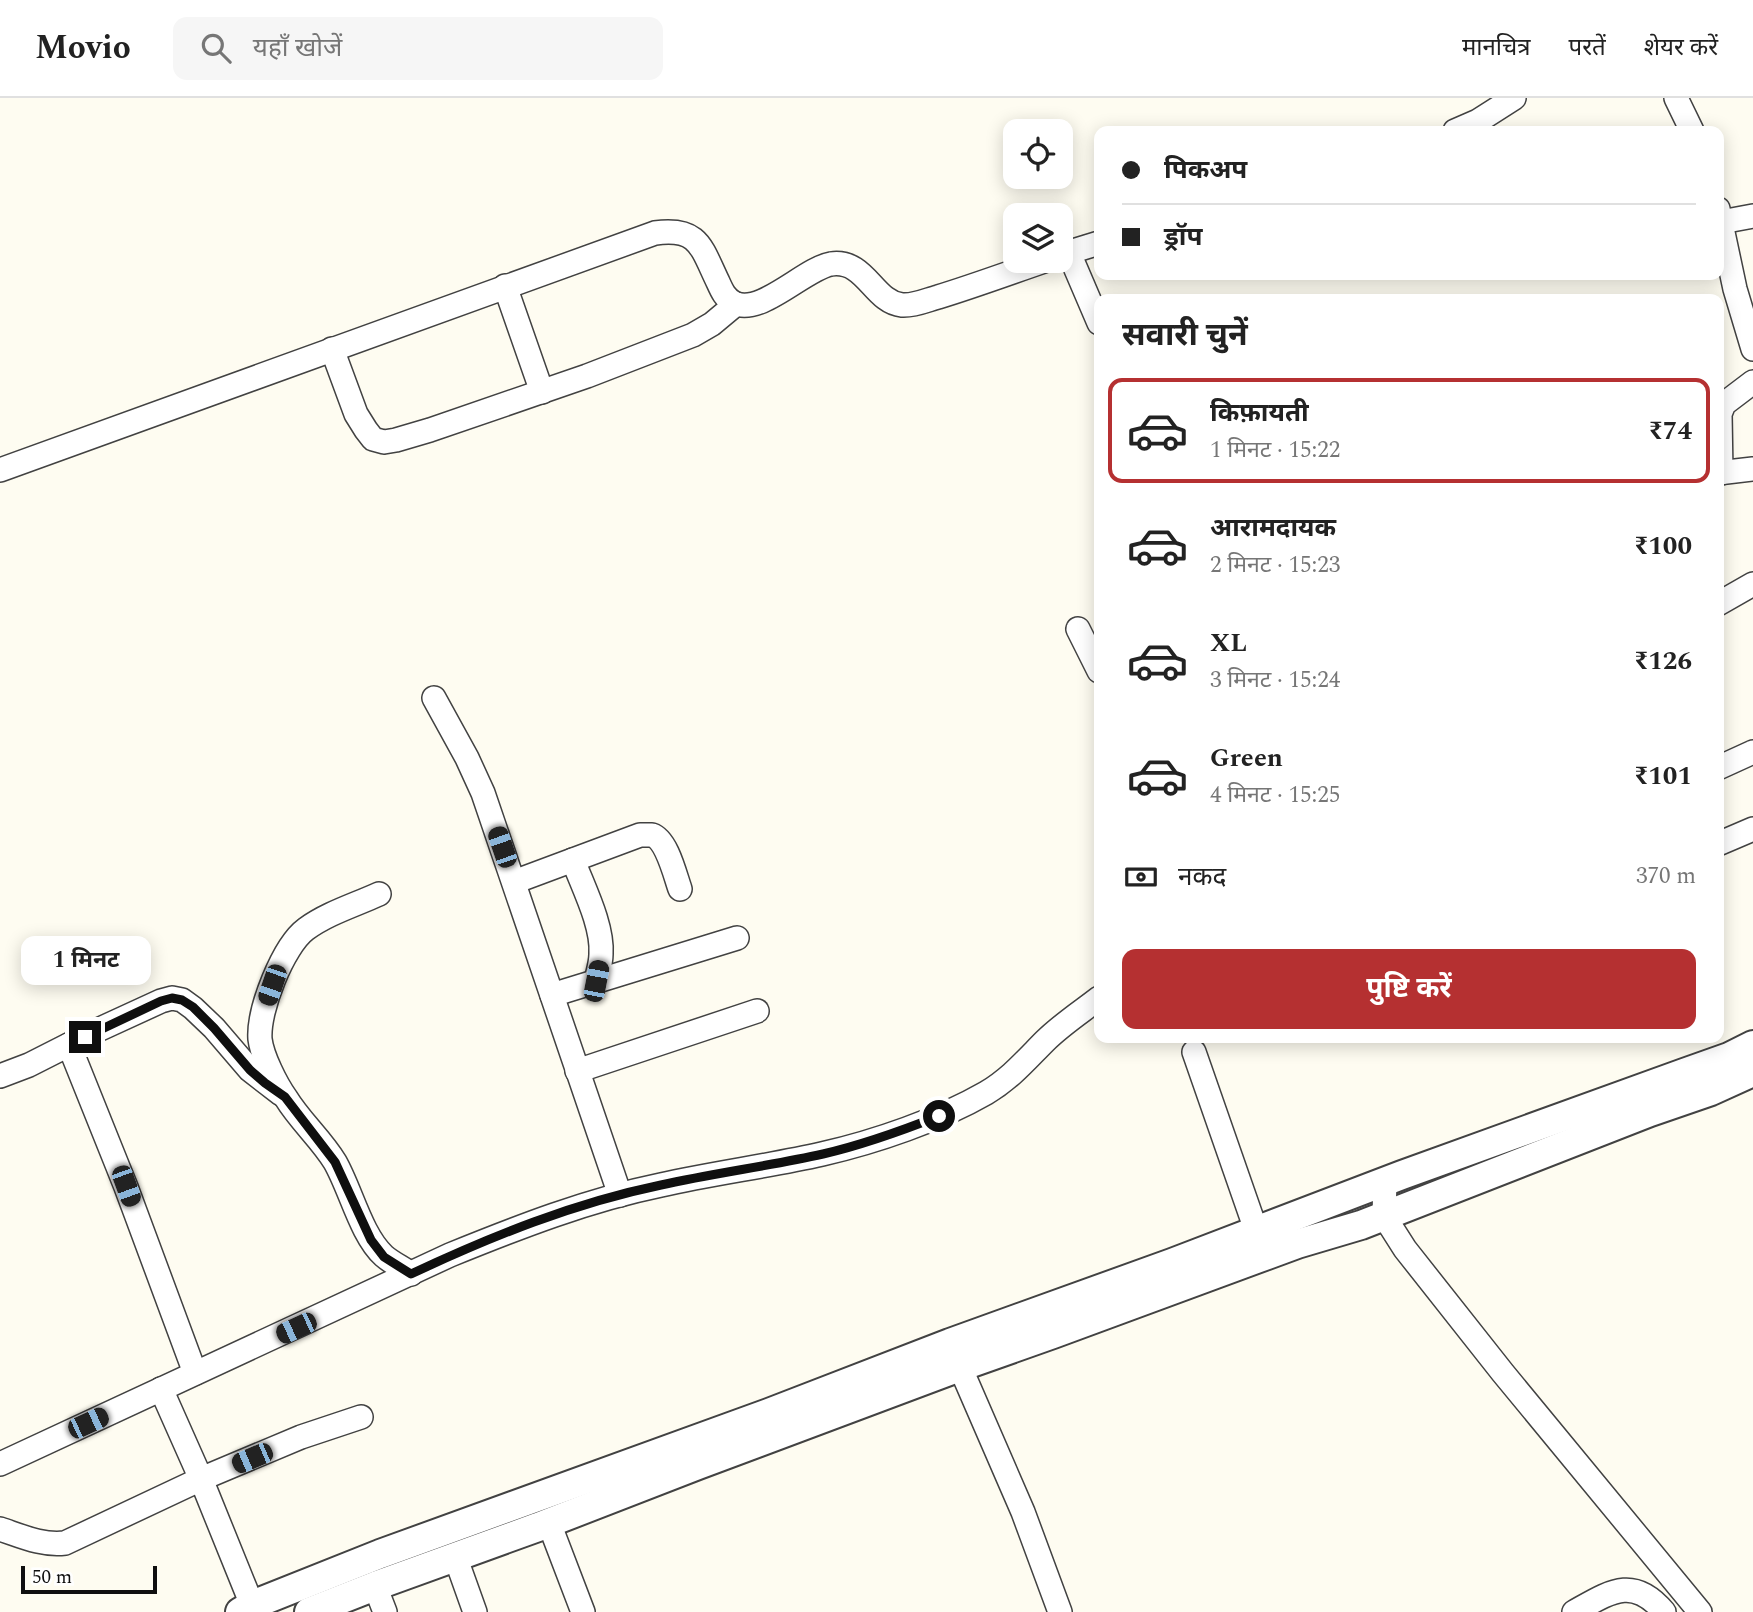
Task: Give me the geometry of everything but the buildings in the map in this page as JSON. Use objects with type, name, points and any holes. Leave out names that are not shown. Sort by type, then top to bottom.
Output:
[{"type":"street","points":[[1466,126],[1514,98]]},
{"type":"street","points":[[1676,98],[1690,126]]},
{"type":"street","points":[[1724,216],[1753,216]]},
{"type":"street","points":[[0,470],[655,233],[685,233],[695,240],[706,256],[725,297],[736,304],[758,302],[830,264],[854,268],[881,294],[902,305],[946,295],[1009,273]]},
{"type":"street","points":[[1724,235],[1735,289],[1753,349]]},
{"type":"street","points":[[1073,251],[1094,245]]},
{"type":"street","points":[[1073,270],[1094,313]]},
{"type":"street","points":[[505,286],[542,392]]},
{"type":"street","points":[[332,349],[356,414],[373,439],[384,442],[542,392],[693,335],[712,324],[736,304]]},
{"type":"street","points":[[1724,404],[1753,382]]},
{"type":"street","points":[[1724,473],[1753,469]]},
{"type":"street","points":[[1724,601],[1753,584]]},
{"type":"street","points":[[1079,629],[1094,660]]},
{"type":"street","points":[[434,698],[483,793],[620,1195]]},
{"type":"street","points":[[1724,765],[1753,752]]},
{"type":"street","points":[[1724,841],[1753,829]]},
{"type":"street","points":[[514,882],[640,835],[651,835],[659,840],[667,853],[680,889]]},
{"type":"street","points":[[573,860],[600,939],[601,954],[596,981]]},
{"type":"street","points":[[379,894],[321,920],[305,929],[293,941],[283,956],[264,1010],[260,1042],[285,1097],[335,1162],[371,1240],[384,1257],[411,1274]]},
{"type":"street","points":[[552,995],[737,938]]},
{"type":"street","points":[[0,1076],[172,998],[182,1000],[193,1007],[250,1070],[285,1097]]},
{"type":"street","points":[[0,1464],[450,1255],[526,1224],[600,1199],[824,1154],[939,1116],[986,1093],[1010,1077],[1046,1040],[1094,1002]]},
{"type":"street","points":[[577,1071],[757,1011]]},
{"type":"street","points":[[69,1045],[126,1186],[195,1373]]},
{"type":"street","points":[[161,1389],[201,1479],[246,1609],[392,1550],[766,1414],[955,1355],[1054,1335],[1297,1244],[1753,1045]]},
{"type":"street","points":[[1194,1052],[1256,1230]]},
{"type":"street","points":[[309,1612],[709,1460],[1172,1263],[1256,1230],[1379,1206],[1602,1131],[1711,1091],[1753,1072]]},
{"type":"street","points":[[1379,1206],[1405,1249],[1435,1289],[1700,1612]]},
{"type":"street","points":[[955,1355],[1023,1512],[1060,1612]]},
{"type":"street","points":[[0,1529],[40,1541],[65,1543],[201,1479],[301,1437],[360,1417]]},
{"type":"street","points":[[549,1523],[583,1612]]},
{"type":"street","points":[[455,1556],[475,1612]]},
{"type":"street","points":[[375,1586],[385,1612]]},
{"type":"street","points":[[1574,1612],[1607,1595],[1629,1590],[1645,1594],[1664,1612]]},
{"type":"route","points":[[85,1037],[161,1001],[172,998],[182,1000],[193,1007],[250,1070],[285,1097],[335,1162],[371,1240],[384,1257],[411,1274],[526,1224],[600,1199],[824,1154],[939,1116]]}]
